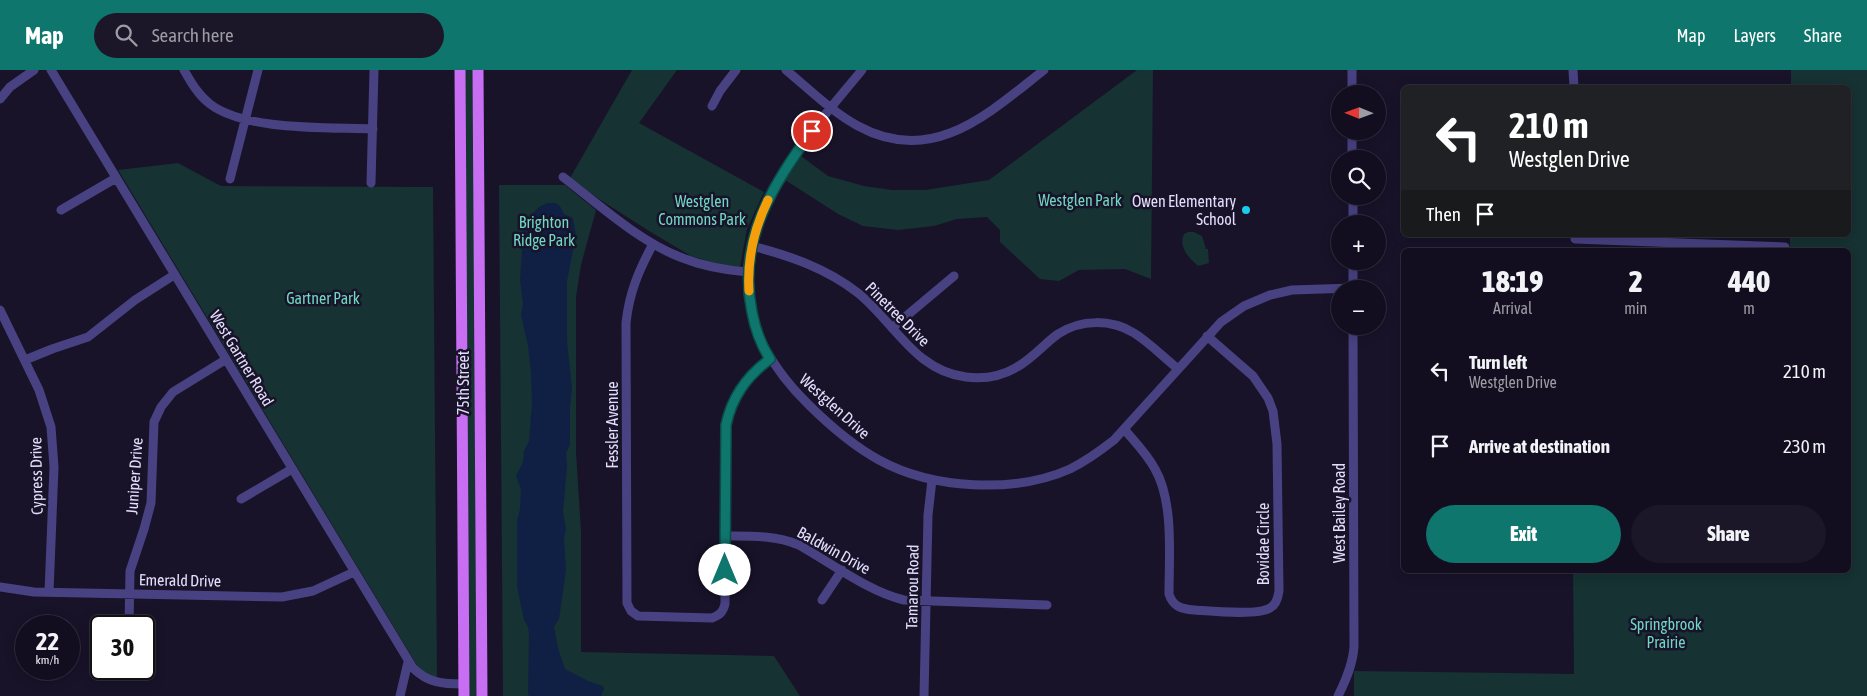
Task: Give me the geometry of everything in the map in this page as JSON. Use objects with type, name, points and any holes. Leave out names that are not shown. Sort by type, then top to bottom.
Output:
[{"type":"main road","name":"75th Street","points":[[460,70],[464,696]]},
{"type":"main road","name":"75th Street","points":[[478,70],[482,696]]},
{"type":"street","points":[[0,99],[10,87],[34,70]]},
{"type":"street","name":"West Gartner Road","points":[[51,70],[408,662],[418,674],[429,680],[441,683],[464,684]]},
{"type":"street","points":[[184,70],[208,103],[225,112],[269,123],[298,127],[373,129]]},
{"type":"street","points":[[230,179],[258,70]]},
{"type":"street","points":[[371,183],[374,70]]},
{"type":"street","points":[[712,106],[720,91],[736,70]]},
{"type":"street","points":[[786,70],[859,127],[877,134],[903,140],[927,139],[954,133],[972,124],[1044,70]]},
{"type":"street","name":"Westglen Drive","points":[[862,70],[800,149],[779,180],[760,217],[752,246],[748,272],[749,296],[762,344],[785,381],[844,437],[881,461],[932,480],[958,483],[1011,483],[1045,477],[1069,469],[1085,461],[1114,440],[1207,336],[1228,316],[1244,306],[1270,295],[1300,288],[1331,288]]},
{"type":"street","points":[[1352,70],[1352,85]]},
{"type":"street","points":[[1573,70],[1574,85]]},
{"type":"street","points":[[563,177],[654,244],[679,257],[698,264],[726,270],[748,272]]},
{"type":"street","points":[[61,210],[116,178]]},
{"type":"street","points":[[1575,237],[1785,247]]},
{"type":"street","name":"Fessler Avenue","points":[[654,244],[642,264],[633,286],[626,323],[627,603],[631,611],[642,617],[708,619],[718,616],[725,604],[724,536]]},
{"type":"street","name":"Pinetree Drive","points":[[752,246],[788,256],[826,272],[873,306],[910,349],[926,362],[942,371],[965,377],[988,376],[1015,369],[1027,362],[1050,341],[1067,329],[1095,322],[1111,324],[1134,333],[1178,369]]},
{"type":"street","points":[[26,360],[88,337],[135,300],[174,275]]},
{"type":"street","points":[[892,328],[954,276]]},
{"type":"street","name":"Cypress Drive","points":[[0,310],[26,360],[45,406],[53,449],[50,592]]},
{"type":"street","name":"West Bailey Road","points":[[1338,696],[1349,672],[1354,646],[1353,335]]},
{"type":"street","name":"Bovidae Circle","points":[[1124,430],[1155,469],[1164,490],[1168,510],[1169,594],[1173,603],[1180,608],[1194,610],[1260,612],[1271,608],[1277,600],[1279,592],[1278,444],[1274,418],[1268,398],[1253,376],[1207,336]]},
{"type":"street","points":[[724,536],[725,438],[728,415],[738,392],[749,377],[770,359]]},
{"type":"street","name":"Juniper Drive","points":[[129,615],[130,571],[151,503],[153,431],[157,416],[174,392],[225,360]]},
{"type":"street","points":[[241,500],[292,469]]},
{"type":"street","name":"Tamarou Road","points":[[924,696],[928,515],[932,480]]},
{"type":"street","name":"Baldwin Drive","points":[[724,536],[770,537],[789,541],[892,598],[926,602],[1047,605]]},
{"type":"street","points":[[822,600],[842,570]]},
{"type":"street","name":"Emerald Drive","points":[[0,588],[50,592],[291,596],[313,591],[354,572]]},
{"type":"street","points":[[400,696],[408,662]]},
{"type":"green space","points":[[464,70],[473,70],[477,696],[468,696]]},
{"type":"green space","name":"Westglen Commons Park","points":[[632,70],[677,70],[639,123],[764,192],[747,229],[740,267],[718,264],[691,256],[602,201],[570,178]]},
{"type":"green space","name":"Westglen Park","points":[[1137,70],[1153,70],[1151,279],[1125,269],[1079,270],[1059,281],[1040,279],[1000,242],[1000,230],[987,217],[957,219],[934,226],[898,230],[863,226],[838,214],[785,180],[801,156],[828,176],[864,186],[892,190],[925,190],[989,180]]},
{"type":"green space","name":"Springbrook Prairie","points":[[1791,70],[1867,70],[1867,696],[1354,696],[1354,671],[1574,674],[1573,573],[1851,573],[1851,248],[1790,248],[1790,237],[1851,237],[1851,85],[1791,85]]},
{"type":"green space","name":"Gartner Park","points":[[178,163],[221,186],[433,187],[437,677],[428,675],[418,667],[118,170]]},
{"type":"green space","name":"Brighton Ridge Park","points":[[499,185],[565,185],[596,210],[581,265],[576,297],[576,452],[581,532],[581,652],[774,656],[800,696],[503,696]]},
{"type":"green space","points":[[1194,232],[1202,236],[1206,249],[1208,249],[1209,263],[1198,266],[1185,252],[1182,243],[1184,234]]},
{"type":"water","points":[[547,203],[555,203],[560,206],[564,214],[573,218],[576,235],[567,281],[567,341],[572,388],[570,445],[566,453],[567,466],[563,512],[566,529],[564,538],[566,570],[559,619],[554,627],[565,669],[588,681],[603,686],[604,689],[601,696],[529,696],[528,694],[529,635],[517,586],[517,521],[521,489],[516,476],[523,462],[524,451],[529,441],[532,403],[528,346],[521,315],[523,304],[520,280],[523,234],[526,223],[539,207]]},
{"type":"slow traffic","points":[[749,291],[749,261],[755,230],[768,200]]},
{"type":"place","name":"Owen Elementary School","points":[[1246,210]]},
{"type":"route","points":[[725,570],[725,438],[728,415],[738,392],[749,377],[770,359],[762,344],[754,320],[748,290],[749,261],[755,230],[769,197],[812,131]]}]
